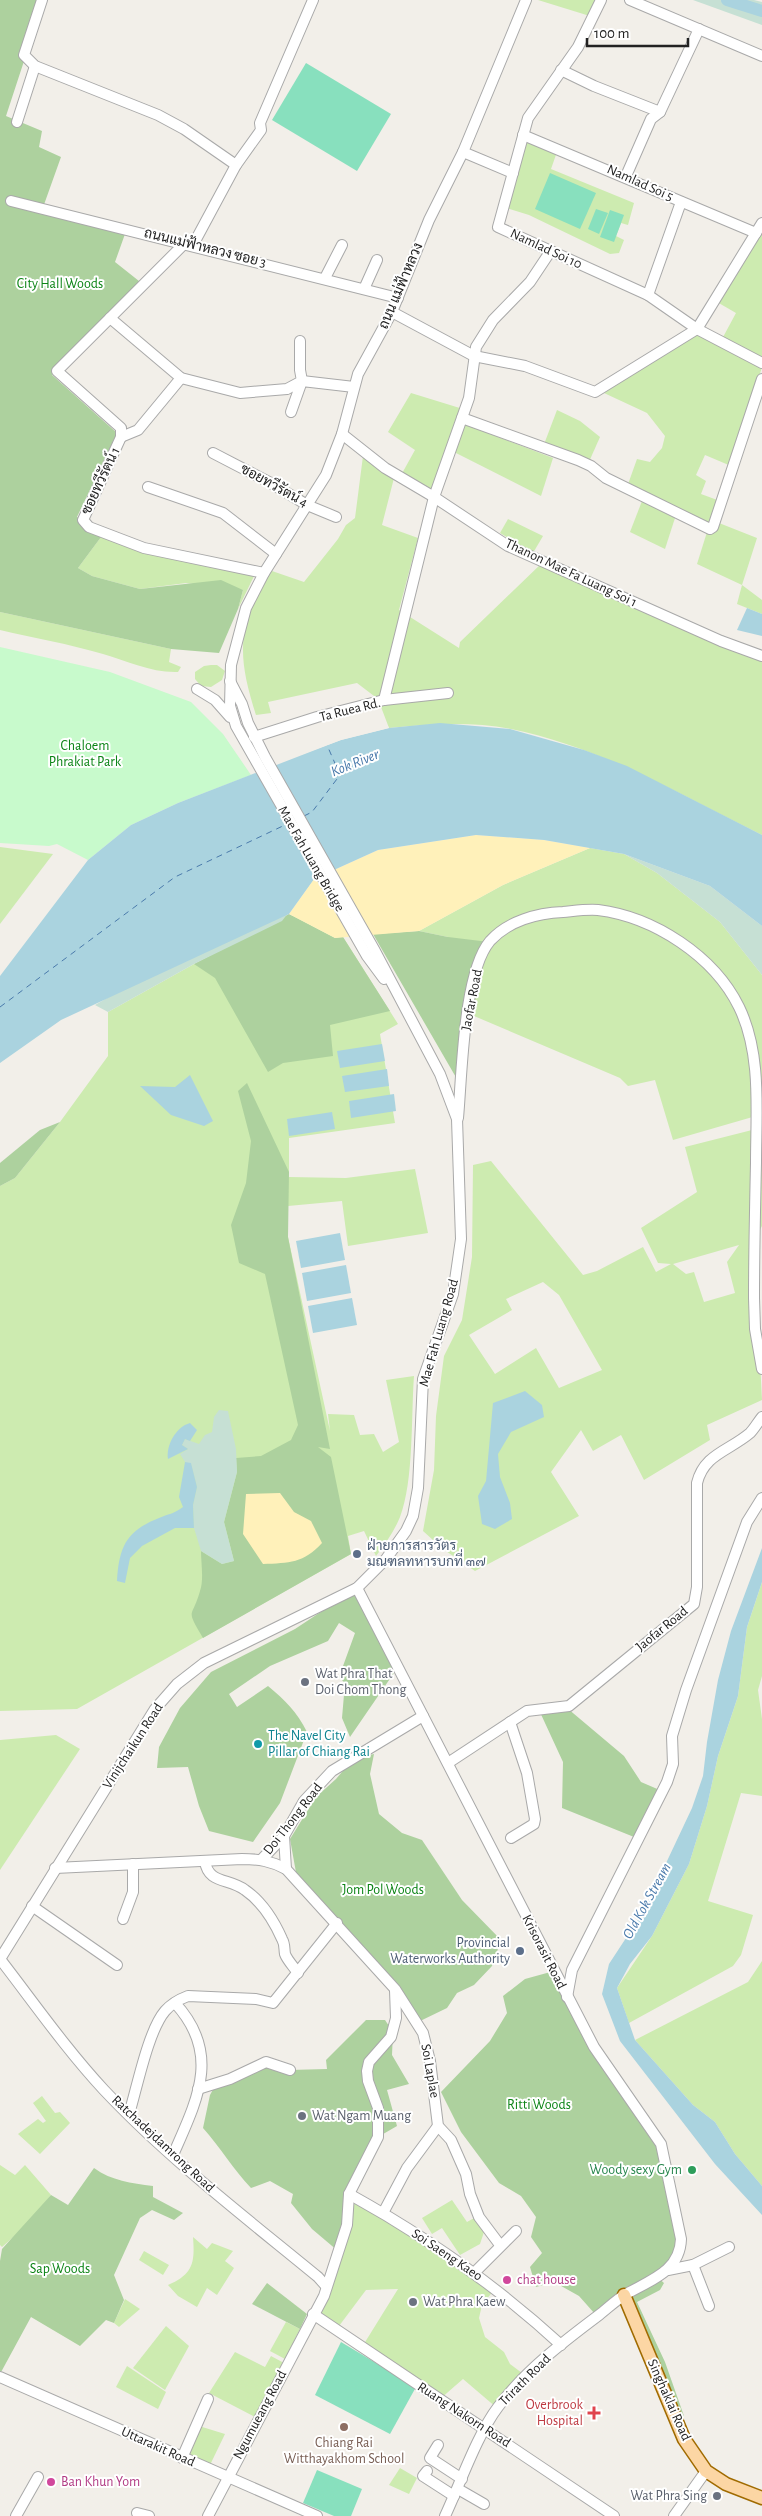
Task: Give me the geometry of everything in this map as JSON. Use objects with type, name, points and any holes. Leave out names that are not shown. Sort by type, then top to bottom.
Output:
[{"type":"main road","name":"Singhaklai Road","points":[[624,2295],[684,2438],[706,2471],[726,2484],[762,2498]]},
{"type":"street","points":[[42,0],[24,55],[35,66],[158,115],[184,129],[236,165]]},
{"type":"street","name":"ซอยทวีรัตน์ 1","points":[[264,573],[144,548],[89,527],[83,520],[121,437],[121,428],[57,372],[110,318],[189,244],[236,165],[261,130],[260,123],[313,0]]},
{"type":"street","name":"ถนน แม่ฟ้าหลวง","points":[[264,573],[326,475],[342,434],[354,387],[364,361],[392,312],[428,220],[463,152],[526,0]]},
{"type":"street","name":"Namlad Soi 10","points":[[601,0],[578,47],[528,118],[498,227],[648,295],[697,329],[762,363]]},
{"type":"street","points":[[630,0],[762,56]]},
{"type":"street","points":[[626,176],[651,119],[660,112],[700,29]]},
{"type":"street","points":[[17,122],[35,66]]},
{"type":"street","points":[[561,70],[594,86],[660,112]]},
{"type":"street","name":"Namlad Soi 5","points":[[523,135],[626,176],[681,202],[756,233]]},
{"type":"street","points":[[463,152],[513,173]]},
{"type":"street","name":"ถนนแม่ฟ้าหลวง ซอย 3","points":[[11,201],[325,278],[398,298]]},
{"type":"street","points":[[648,295],[681,202]]},
{"type":"street","points":[[392,312],[474,356],[525,366],[595,392],[697,329],[762,223]]},
{"type":"street","points":[[325,278],[342,245]]},
{"type":"street","points":[[384,700],[434,497],[462,418],[473,377],[474,356],[480,338],[493,320],[530,282],[550,252]]},
{"type":"street","points":[[364,289],[377,260]]},
{"type":"street","points":[[110,318],[181,378],[240,393],[288,389],[302,381],[354,387]]},
{"type":"street","points":[[291,412],[302,381],[300,341]]},
{"type":"street","points":[[121,437],[138,430],[181,378]]},
{"type":"street","points":[[462,418],[578,460],[591,466],[606,478],[710,529],[713,527],[722,502],[762,379]]},
{"type":"street","name":"Thanon Mae Fa Luang Soi 1","points":[[342,434],[385,468],[434,497],[508,546],[721,641],[762,656]]},
{"type":"street","name":"ซอยทวีรัตน์ 4","points":[[213,453],[268,482],[307,506],[336,517]]},
{"type":"street","points":[[148,487],[223,513],[276,554]]},
{"type":"street","points":[[236,726],[230,706],[231,666],[246,608],[264,573]]},
{"type":"street","points":[[230,681],[242,704],[260,760]]},
{"type":"street","points":[[197,689],[215,700],[260,760]]},
{"type":"street","name":"Ta Ruea Rd.","points":[[254,737],[318,717],[384,700],[448,693]]},
{"type":"street","name":"Mae Fah Luang Bridge","points":[[260,760],[371,954]]},
{"type":"street","name":"Jaofar Road","points":[[458,1119],[467,1013],[472,987],[482,956],[489,942],[509,924],[547,913],[597,910],[640,920],[678,940],[714,972],[739,1006],[752,1040],[756,1085],[754,1298],[755,1329],[762,1369]]},
{"type":"street","name":"Mae Fah Luang Road","points":[[356,1588],[386,1559],[406,1531],[416,1504],[423,1379],[453,1294],[460,1239],[458,1119],[440,1074],[405,1009],[371,954]]},
{"type":"street","name":"Jaofar Road","points":[[448,1763],[528,1711],[568,1706],[694,1604],[697,1587],[697,1483],[700,1471],[709,1460],[750,1432],[762,1417]]},
{"type":"street","points":[[567,1997],[572,1970],[667,1782],[673,1764],[672,1736],[686,1690],[747,1522],[762,1498]]},
{"type":"street","name":"Krisorasit Road","points":[[356,1588],[594,2047],[661,2144],[681,2239],[677,2259],[668,2270]]},
{"type":"street","name":"Vinijchaikun Road","points":[[0,1959],[155,1709],[177,1684],[204,1663],[356,1588]]},
{"type":"street","name":"Doi Thong Road","points":[[55,1868],[262,1859],[284,1836],[304,1801],[332,1771],[423,1716]]},
{"type":"street","points":[[510,1722],[527,1773],[536,1819],[534,1824],[511,1838]]},
{"type":"street","points":[[284,1836],[286,1869]]},
{"type":"street","name":"Soi Laplae","points":[[262,1859],[275,1862],[286,1869],[395,1989],[422,2033],[430,2061],[438,2126]]},
{"type":"street","points":[[204,1861],[206,1871],[213,1878],[226,1880],[245,1890],[261,1905],[284,1941],[285,1955],[298,1973]]},
{"type":"street","points":[[123,1919],[133,1892],[133,1864]]},
{"type":"street","points":[[32,1906],[117,1965]]},
{"type":"street","points":[[129,2114],[154,2031],[165,2011],[188,1996],[256,1999],[274,2003],[337,1924]]},
{"type":"street","name":"Ratchadejdamrong Road","points":[[0,1959],[82,2065],[129,2114],[239,2213],[318,2277],[326,2286]]},
{"type":"street","points":[[313,2314],[324,2296],[347,2224],[349,2194],[378,2137],[378,2108],[368,2081],[367,2071],[369,2062],[391,2037],[396,2018],[395,1989]]},
{"type":"street","points":[[173,2155],[203,2072],[194,2028],[175,2003]]},
{"type":"street","points":[[198,2089],[230,2079],[266,2062],[290,2070]]},
{"type":"street","points":[[383,2213],[407,2168],[438,2126],[451,2140],[466,2174],[470,2194],[479,2217],[500,2245]]},
{"type":"street","name":"Soi Saeng Kaeo","points":[[349,2194],[383,2213],[474,2273],[524,2312],[561,2345]]},
{"type":"street","points":[[474,2273],[516,2231]]},
{"type":"street","points":[[624,2295],[668,2270],[692,2265],[729,2247]]},
{"type":"street","points":[[692,2265],[709,2306]]},
{"type":"street","name":"Trirath Road","points":[[445,2516],[497,2408],[517,2386],[561,2345],[624,2295]]},
{"type":"street","name":"Ruang Nakorn Road","points":[[313,2314],[486,2428],[614,2516]]},
{"type":"street","name":"Ngumueang Road","points":[[208,2516],[313,2314]]},
{"type":"street","name":"Uttarakit Road","points":[[0,2377],[317,2516]]},
{"type":"street","points":[[182,2458],[208,2399]]},
{"type":"street","points":[[438,2445],[430,2458],[462,2479]]},
{"type":"street","points":[[427,2470],[424,2476],[484,2504]]},
{"type":"street","points":[[674,2516],[706,2471]]},
{"type":"street","points":[[16,2516],[38,2477]]},
{"type":"street","points":[[137,2513],[149,2516]]},
{"type":"green space","name":"City Hall Woods","points":[[0,0],[44,0],[6,116],[42,131],[39,147],[61,157],[41,213],[125,234],[115,262],[144,285],[52,375],[117,433],[77,517],[104,533],[78,568],[92,576],[140,589],[221,580],[243,590],[238,609],[219,653],[171,649],[0,612]]},
{"type":"green space","points":[[538,0],[598,0],[593,17]]},
{"type":"green space","points":[[693,0],[754,0],[762,2],[762,25]]},
{"type":"green space","points":[[306,63],[391,114],[357,171],[272,120]]},
{"type":"green space","points":[[523,135],[558,149],[551,169],[634,203],[628,225],[621,223],[616,236],[624,240],[619,253],[610,254],[529,215],[503,207]]},
{"type":"green space","points":[[550,173],[596,193],[580,229],[535,209]]},
{"type":"green space","points":[[596,209],[608,213],[599,234],[588,229]]},
{"type":"green space","points":[[610,210],[624,215],[614,242],[600,237]]},
{"type":"green space","points":[[762,231],[762,360],[722,339],[736,313],[717,302]]},
{"type":"green space","points":[[696,332],[762,367],[731,466],[705,455],[696,475],[706,481],[701,494],[720,501],[711,526],[627,487],[637,459],[650,462],[662,448],[665,436],[647,413],[604,393]]},
{"type":"green space","points":[[411,393],[463,409],[434,497],[400,477],[415,450],[388,432]]},
{"type":"green space","points":[[557,410],[580,421],[600,437],[588,464],[543,447]]},
{"type":"green space","points":[[464,424],[553,458],[541,496],[452,451]]},
{"type":"green space","points":[[363,456],[394,478],[382,525],[418,538],[399,610],[459,648],[460,642],[543,562],[762,652],[762,835],[640,774],[577,748],[544,737],[496,726],[465,724],[435,724],[389,728],[378,699],[357,683],[268,702],[271,713],[256,715],[245,675],[243,657],[246,624],[252,608],[260,590],[272,571],[304,582],[338,539],[346,525],[355,518]]},
{"type":"green space","points":[[642,501],[675,518],[665,549],[630,532]]},
{"type":"green space","points":[[508,519],[543,536],[533,553],[500,533]]},
{"type":"green space","points":[[719,523],[757,538],[742,585],[697,564],[707,532]]},
{"type":"green space","points":[[104,533],[256,572],[238,609],[243,590],[186,583],[140,589],[92,576],[78,568]]},
{"type":"green space","points":[[742,585],[762,600],[762,614],[737,604]]},
{"type":"green space","points":[[0,612],[171,649],[169,662],[181,667],[178,672],[158,671],[90,650],[0,630]]},
{"type":"green space","name":"Chaloem Phrakiat Park","points":[[0,647],[110,672],[191,702],[223,734],[251,775],[178,803],[131,825],[88,860],[57,844],[49,846],[0,843]]},
{"type":"green space","points":[[217,665],[225,671],[222,680],[211,687],[201,686],[195,679],[195,672],[204,666]]},
{"type":"green space","points":[[0,847],[53,854],[0,924]]},
{"type":"green space","points":[[590,848],[624,854],[657,873],[720,922],[762,975],[762,1226],[754,1241],[762,1400],[707,1425],[710,1440],[644,1480],[621,1435],[593,1451],[581,1430],[551,1472],[579,1516],[475,1571],[443,1549],[423,1531],[434,1470],[436,1416],[444,1356],[462,1320],[472,1257],[473,1165],[491,1161],[583,1275],[597,1271],[643,1247],[656,1272],[671,1264],[658,1263],[641,1228],[697,1192],[685,1147],[756,1129],[756,1116],[673,1140],[655,1080],[628,1086],[620,1078],[467,1013],[448,937],[419,931],[503,885]],"holes":[[[739,1245],[727,1262],[735,1293],[704,1302],[694,1272],[686,1274],[673,1264]],[[543,1282],[559,1295],[602,1370],[559,1388],[536,1348],[495,1374],[469,1335],[512,1310],[506,1299]]]},
{"type":"green space","points":[[624,854],[710,886],[762,926],[762,975],[720,922],[657,873]]},
{"type":"green space","points":[[314,879],[282,921],[194,964],[108,1012],[95,1005]]},
{"type":"green space","points":[[289,914],[335,938],[343,937],[390,1011],[330,1025],[333,1056],[283,1063],[268,1072],[215,978],[194,964]]},
{"type":"green space","points":[[293,916],[335,938],[343,937],[398,1024],[380,1034],[395,1123],[289,1138],[289,1177],[346,1178],[415,1169],[428,1233],[348,1246],[342,1201],[288,1206],[288,1237],[330,1431],[328,1414],[354,1415],[360,1435],[374,1434],[383,1452],[399,1442],[386,1380],[414,1376],[410,1467],[408,1485],[400,1517],[392,1533],[376,1556],[364,1531],[348,1536],[351,1554],[77,1709],[0,1711],[0,1186],[15,1178],[60,1122],[108,1056],[108,1012],[194,964]]},
{"type":"green space","points":[[419,931],[489,942],[472,987],[461,1086],[373,934]]},
{"type":"green space","points":[[247,1083],[289,1172],[288,1237],[330,1449],[318,1447],[331,1457],[351,1554],[203,1638],[192,1617],[201,1587],[201,1551],[222,1564],[234,1561],[224,1522],[237,1472],[236,1458],[261,1456],[291,1440],[298,1425],[265,1274],[239,1263],[231,1225],[246,1183],[251,1141],[238,1091]]},
{"type":"green space","points":[[60,1122],[15,1178],[0,1186],[0,1163],[40,1130]]},
{"type":"green space","points":[[219,1410],[228,1411],[236,1449],[237,1472],[224,1522],[234,1561],[222,1564],[201,1551],[194,1528],[193,1505],[197,1487],[191,1464],[185,1462],[180,1454],[188,1449],[182,1445],[185,1439],[199,1444],[205,1435],[212,1432],[214,1417]]},
{"type":"green space","points":[[762,1582],[762,1676],[758,1690],[762,1719],[762,1796],[741,1793],[708,1901],[753,1915],[741,1955],[733,1966],[629,2023],[617,1988],[652,1936],[689,1864],[707,1806],[718,1756],[738,1696],[747,1627]]},
{"type":"green space","points":[[357,1588],[398,1667],[350,1737],[342,1718],[345,1683],[339,1677],[355,1633],[339,1623],[328,1641],[270,1666],[229,1694],[237,1707],[268,1686],[290,1707],[307,1732],[280,1803],[253,1842],[209,1831],[199,1806],[188,1767],[157,1768],[159,1747],[180,1708],[211,1672],[295,1629]]},
{"type":"green space","points":[[567,1708],[624,1756],[641,1782],[662,1791],[639,1839],[562,1808],[563,1762],[539,1710]]},
{"type":"green space","points":[[56,1735],[80,1749],[0,1870],[0,1740]]},
{"type":"green space","name":"Jom Pol Woods","points":[[374,1754],[370,1774],[379,1814],[402,1833],[422,1840],[462,1900],[501,1940],[492,1966],[474,1985],[457,1993],[447,2008],[416,2023],[297,1878],[290,1839],[316,1797],[336,1779],[353,1759]]},
{"type":"green space","points":[[762,1961],[762,2186],[735,2154],[715,2122],[693,2105],[635,2040],[748,1982]]},
{"type":"green space","name":"Ritti Woods","points":[[554,1971],[594,2047],[661,2144],[681,2250],[657,2277],[664,2283],[660,2290],[637,2302],[665,2362],[684,2416],[679,2420],[624,2296],[595,2314],[579,2296],[554,2282],[536,2287],[530,2267],[542,2253],[531,2237],[536,2217],[521,2196],[499,2183],[461,2132],[441,2092],[490,2041],[507,2013],[503,1996],[525,1979]]},
{"type":"green space","points":[[366,2020],[385,2020],[393,2032],[392,2055],[409,2084],[387,2090],[397,2126],[378,2137],[350,2186],[338,2251],[312,2229],[291,2203],[293,2194],[270,2181],[251,2188],[203,2128],[210,2095],[216,2084],[272,2063],[290,2070],[327,2069],[326,2060]]},
{"type":"green space","points":[[42,2096],[55,2113],[60,2112],[70,2123],[40,2154],[18,2134],[38,2119],[43,2123],[46,2121],[33,2103]]},
{"type":"green space","points":[[0,2165],[15,2175],[25,2165],[51,2195],[26,2226],[2,2247],[0,2245]]},
{"type":"green space","name":"Sap Woods","points":[[94,2168],[115,2179],[153,2186],[153,2197],[183,2213],[174,2220],[152,2210],[140,2218],[114,2275],[124,2300],[114,2323],[106,2320],[80,2346],[31,2317],[0,2374],[0,2261],[2,2249],[51,2195],[68,2205]]},
{"type":"green space","name":"Wat Phra Kaew","points":[[349,2194],[494,2290],[482,2305],[479,2318],[485,2337],[504,2352],[510,2364],[526,2376],[497,2408],[463,2379],[440,2399],[362,2347],[398,2289],[366,2290],[336,2330],[313,2314],[326,2286]]},
{"type":"green space","points":[[452,2200],[467,2222],[476,2217],[485,2229],[480,2244],[460,2255],[442,2228],[432,2234],[422,2218]]},
{"type":"green space","points":[[193,2237],[207,2249],[212,2243],[233,2251],[225,2261],[234,2268],[217,2295],[207,2288],[197,2307],[178,2296],[168,2285],[183,2277],[191,2267],[193,2261]]},
{"type":"green space","points":[[144,2251],[169,2265],[163,2275],[139,2260]]},
{"type":"green space","points":[[267,2283],[307,2314],[300,2329],[252,2304]]},
{"type":"green space","points":[[125,2299],[140,2309],[119,2327],[114,2323]]},
{"type":"green space","points":[[286,2322],[300,2329],[285,2359],[270,2351]]},
{"type":"green space","points":[[166,2326],[189,2346],[165,2390],[133,2368]]},
{"type":"green space","points":[[341,2342],[416,2387],[390,2434],[315,2395]]},
{"type":"green space","points":[[235,2352],[265,2367],[271,2356],[284,2363],[257,2418],[209,2393]]},
{"type":"green space","points":[[127,2366],[166,2392],[158,2409],[116,2387]]},
{"type":"green space","points":[[199,2426],[225,2434],[209,2467],[185,2456]]},
{"type":"green space","points":[[400,2468],[417,2478],[409,2494],[389,2485]]},
{"type":"green space","points":[[317,2470],[362,2489],[351,2516],[334,2516],[303,2503]]},
{"type":"sand","points":[[476,835],[544,840],[590,848],[503,885],[419,931],[335,938],[289,914],[314,879],[378,850]]},
{"type":"sand","points":[[280,1493],[294,1512],[311,1521],[322,1543],[309,1555],[296,1561],[263,1564],[243,1534],[246,1494]]},
{"type":"water","points":[[747,608],[762,614],[762,636],[737,630]]},
{"type":"water","name":"Kok River","points":[[440,723],[510,729],[584,750],[627,766],[762,835],[762,926],[710,886],[624,854],[544,840],[476,835],[378,850],[314,879],[289,914],[61,1020],[0,1063],[0,976],[88,860],[131,825],[178,803],[341,740],[389,728]]},
{"type":"water","points":[[382,1044],[385,1061],[340,1068],[337,1051]]},
{"type":"water","points":[[387,1069],[389,1086],[345,1092],[342,1076]]},
{"type":"water","points":[[190,1075],[213,1121],[204,1126],[171,1115],[140,1086],[175,1087]]},
{"type":"water","points":[[394,1094],[396,1111],[351,1118],[349,1101]]},
{"type":"water","points":[[332,1112],[335,1129],[289,1136],[287,1119]]},
{"type":"water","points":[[340,1233],[345,1260],[301,1268],[296,1241]]},
{"type":"water","points":[[346,1265],[351,1293],[307,1301],[302,1273]]},
{"type":"water","points":[[352,1298],[357,1325],[313,1333],[308,1306]]},
{"type":"water","points":[[525,1391],[542,1405],[544,1417],[511,1432],[498,1454],[500,1477],[510,1503],[512,1519],[495,1529],[482,1524],[478,1496],[486,1481],[493,1403]]},
{"type":"water","points":[[190,1423],[197,1430],[190,1441],[185,1439],[182,1445],[188,1449],[168,1459],[170,1443],[176,1432]]},
{"type":"water","points":[[185,1462],[191,1463],[197,1487],[193,1505],[194,1528],[175,1528],[142,1546],[130,1558],[125,1583],[117,1581],[122,1550],[132,1535],[148,1523],[174,1513],[183,1507],[179,1497]]},
{"type":"water","points":[[762,1548],[762,1582],[747,1627],[738,1696],[718,1756],[707,1806],[689,1864],[652,1936],[630,1964],[617,1988],[635,2040],[693,2105],[715,2122],[735,2154],[762,2186],[762,2215],[715,2164],[620,2041],[602,1994],[609,1964],[643,1912],[692,1808],[703,1776],[718,1680],[731,1631]]},
{"type":"pier","points":[[388,726],[389,728],[341,740],[276,764],[275,762],[340,738]]},
{"type":"waterway","points":[[727,0],[762,11]]},
{"type":"ferry route","points":[[304,816],[312,812],[340,775],[327,745]]},
{"type":"ferry route","points":[[0,1007],[175,877],[287,824]]},
{"type":"place","name":"ฝ่ายการสารวัตร มณฑลทหารบกที่ ๓๗","points":[[357,1554]]},
{"type":"place","name":"Wat Phra That Doi Chom Thong","points":[[305,1682]]},
{"type":"place","name":"The Navel City Pillar of Chiang Rai","points":[[258,1744]]},
{"type":"place","name":"Provincial Waterworks Authority","points":[[520,1951]]},
{"type":"place","name":"Wat Ngam Muang","points":[[302,2116]]},
{"type":"place","name":"Woody sexy Gym","points":[[692,2170]]},
{"type":"place","name":"chat house","points":[[507,2280]]},
{"type":"place","name":"Wat Phra Kaew","points":[[413,2302]]},
{"type":"place","name":"Overbrook Hospital","points":[[594,2413]]},
{"type":"place","name":"Chiang Rai Witthayakhom School","points":[[344,2427]]},
{"type":"place","name":"Ban Khun Yom","points":[[51,2482]]},
{"type":"place","name":"Wat Phra Sing","points":[[717,2496]]},
{"type":"water label","name":"Old Kok Stream","points":[[647,1901]]}]
